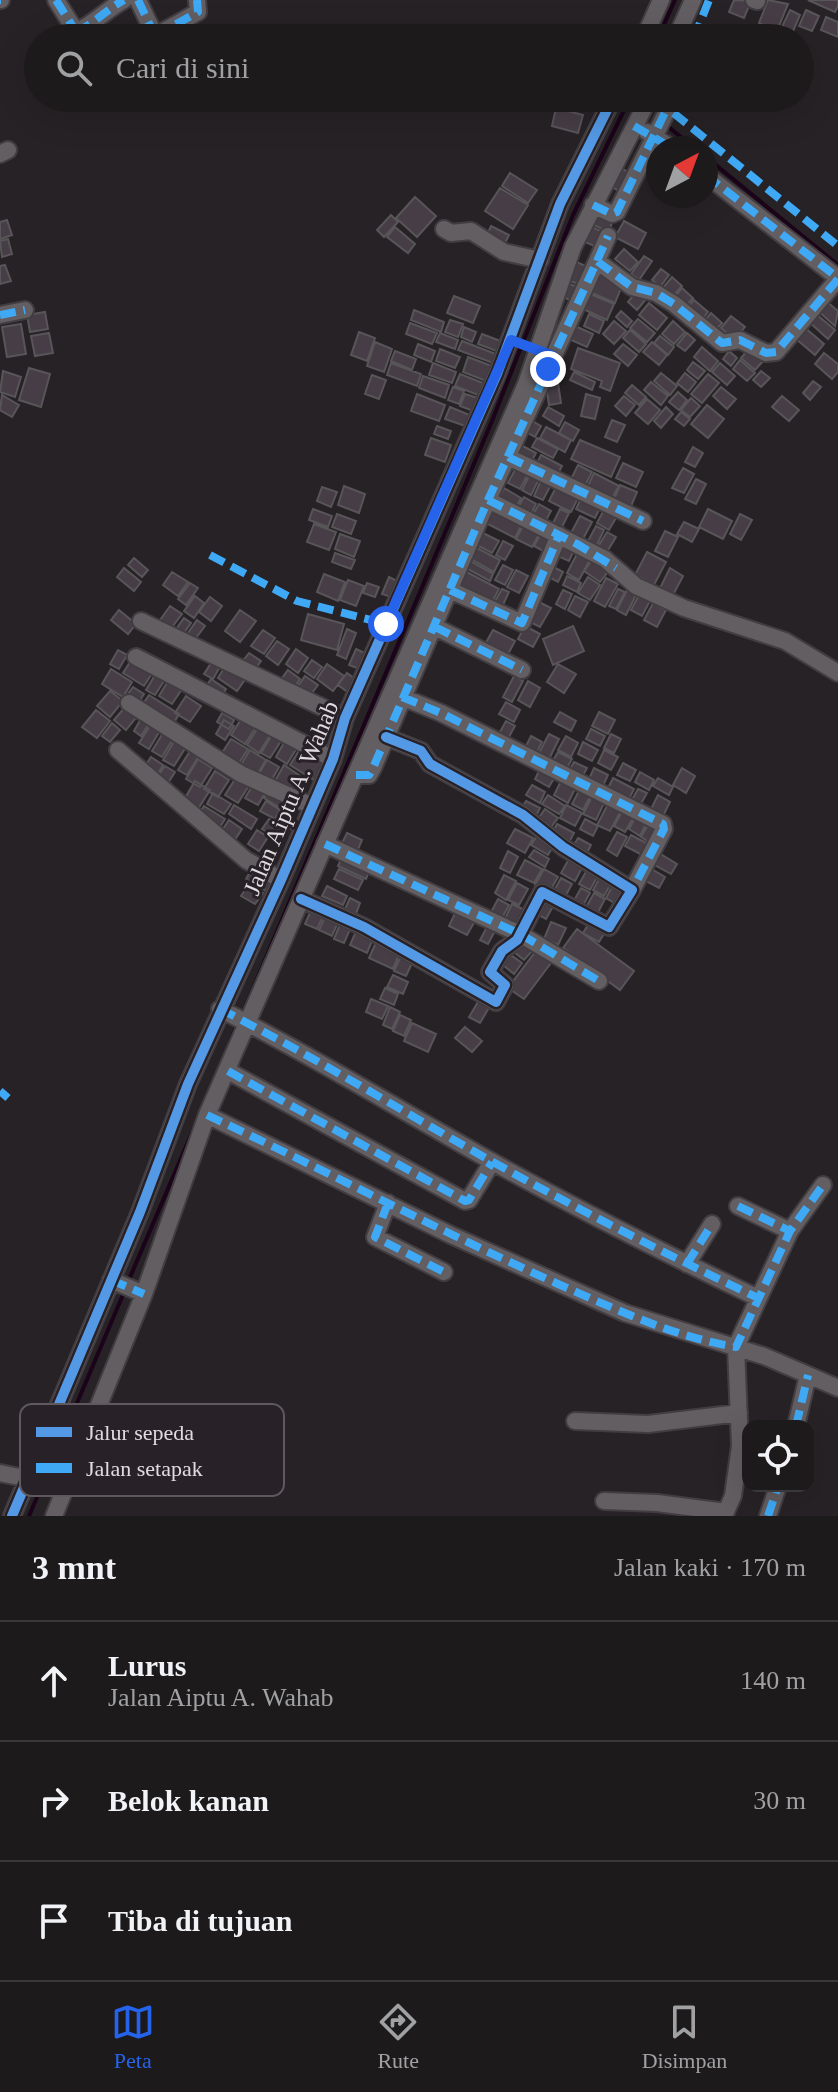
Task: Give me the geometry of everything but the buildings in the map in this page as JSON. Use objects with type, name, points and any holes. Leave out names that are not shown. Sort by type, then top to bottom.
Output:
[{"type":"street","points":[[56,0],[71,24]]},
{"type":"street","points":[[94,24],[107,9],[124,0]]},
{"type":"street","points":[[138,0],[148,24]]},
{"type":"street","points":[[177,24],[196,14],[200,8],[197,0]]},
{"type":"street","points":[[650,24],[661,0]]},
{"type":"street","points":[[682,24],[693,0]]},
{"type":"street","name":"Jalan Aiptu A. Wahab","points":[[60,1404],[221,1010],[333,759],[345,718],[513,341],[560,204],[606,112]]},
{"type":"street","points":[[356,775],[371,772],[435,627],[508,457],[573,247],[642,112]]},
{"type":"street","points":[[593,205],[615,213],[666,113]]},
{"type":"street","points":[[636,124],[656,135]]},
{"type":"street","points":[[597,261],[632,287],[656,293],[674,304],[722,343],[740,340],[770,354],[776,352],[838,279],[718,184]]},
{"type":"street","points":[[444,229],[454,233],[471,231],[504,252],[540,260]]},
{"type":"street","points":[[98,1404],[207,1115],[228,1071],[244,1021],[301,899],[542,351],[597,261],[608,236]]},
{"type":"street","points":[[0,315],[25,310]]},
{"type":"street","points":[[513,341],[542,351]]},
{"type":"street","points":[[508,457],[643,521]]},
{"type":"street","points":[[488,500],[610,562],[636,586],[684,608],[785,641],[838,673]]},
{"type":"street","points":[[450,590],[519,623],[524,622],[559,535]]},
{"type":"street","points":[[141,621],[345,718]]},
{"type":"street","points":[[435,627],[522,670]]},
{"type":"street","points":[[136,657],[333,759]]},
{"type":"street","points":[[301,899],[386,939],[496,1002],[505,985],[490,972],[500,954],[520,934],[542,892],[609,927],[664,829],[663,824],[441,713],[402,697]]},
{"type":"street","points":[[129,703],[241,774],[312,806]]},
{"type":"street","points":[[386,737],[421,751],[430,764],[523,815],[563,847],[632,890]]},
{"type":"street","points":[[118,750],[246,860],[281,880]]},
{"type":"street","points":[[325,844],[520,934],[599,981]]},
{"type":"street","points":[[221,1010],[325,1062],[492,1162],[758,1298]]},
{"type":"street","points":[[228,1071],[465,1201],[469,1200],[492,1162]]},
{"type":"street","points":[[207,1115],[625,1313],[674,1331],[736,1347],[838,1388]]},
{"type":"street","points":[[604,1501],[657,1503],[725,1514],[735,1483],[739,1413],[736,1347],[790,1231],[823,1185]]},
{"type":"street","points":[[388,1203],[375,1237],[444,1272]]},
{"type":"street","points":[[738,1206],[790,1231]]},
{"type":"street","points":[[687,1264],[712,1224]]},
{"type":"street","points":[[113,1281],[141,1292]]},
{"type":"street","points":[[797,1420],[808,1375]]},
{"type":"street","points":[[575,1421],[648,1424],[739,1413]]},
{"type":"street","points":[[0,1473],[20,1480]]},
{"type":"street","points":[[768,1516],[776,1492]]},
{"type":"street","points":[[54,1516],[62,1496]]},
{"type":"waterway","points":[[664,24],[675,0]]},
{"type":"waterway","points":[[241,1017],[492,421],[573,215],[623,112]]},
{"type":"waterway","points":[[665,124],[680,136]]},
{"type":"waterway","points":[[718,167],[838,265]]},
{"type":"waterway","points":[[230,1042],[237,1025]]},
{"type":"waterway","points":[[128,1282],[197,1121]]},
{"type":"waterway","points":[[77,1404],[125,1290]]},
{"type":"waterway","points":[[29,1516],[37,1496]]},
{"type":"marked path","points":[[56,0],[71,24]]},
{"type":"marked path","points":[[90,24],[124,0]]},
{"type":"marked path","points":[[138,0],[149,24]]},
{"type":"marked path","points":[[176,24],[198,12],[197,0]]},
{"type":"marked path","points":[[700,24],[709,0]]},
{"type":"marked path","points":[[593,205],[612,214],[617,212],[665,112]]},
{"type":"marked path","points":[[672,112],[838,246]]},
{"type":"marked path","points":[[634,126],[651,136]]},
{"type":"marked path","points":[[718,184],[838,278]]},
{"type":"marked path","points":[[597,261],[608,236]]},
{"type":"marked path","points":[[356,775],[369,775],[373,768],[488,500],[597,261],[632,287],[656,293],[674,304],[722,343],[740,340],[766,353],[776,352],[838,279]]},
{"type":"marked path","points":[[0,315],[25,310]]},
{"type":"marked path","points":[[511,340],[553,356]]},
{"type":"marked path","points":[[508,457],[643,521]]},
{"type":"marked path","points":[[488,500],[577,544],[616,568]]},
{"type":"marked path","points":[[450,590],[522,623],[559,535]]},
{"type":"marked path","points":[[210,555],[297,601],[386,624]]},
{"type":"marked path","points":[[435,627],[522,670]]},
{"type":"marked path","points":[[402,697],[441,713],[663,824],[664,829],[632,890]]},
{"type":"marked path","points":[[325,844],[520,934],[599,981]]},
{"type":"marked path","points":[[220,1009],[557,1197],[758,1298]]},
{"type":"marked path","points":[[228,1071],[465,1201],[469,1200],[492,1162]]},
{"type":"marked path","points":[[0,1091],[8,1098]]},
{"type":"marked path","points":[[207,1115],[601,1303],[667,1329],[736,1347],[790,1231],[823,1185]]},
{"type":"marked path","points":[[388,1203],[375,1237],[444,1272]]},
{"type":"marked path","points":[[738,1206],[790,1231]]},
{"type":"marked path","points":[[687,1264],[712,1224]]},
{"type":"marked path","points":[[111,1280],[144,1294]]},
{"type":"marked path","points":[[797,1420],[808,1375]]},
{"type":"marked path","points":[[768,1516],[776,1492]]},
{"type":"cycle path","points":[[59,1404],[140,1212],[188,1084],[281,880],[333,759],[345,718],[497,374],[560,204],[606,112]]},
{"type":"cycle path","points":[[301,899],[364,927],[496,1002],[505,985],[490,972],[502,951],[517,940],[542,892],[609,927],[632,890],[563,847],[523,815],[430,764],[421,751],[386,737]]},
{"type":"cycle path","points":[[12,1516],[20,1496]]},
{"type":"route","points":[[386,624],[511,340],[553,356],[548,369]]}]
